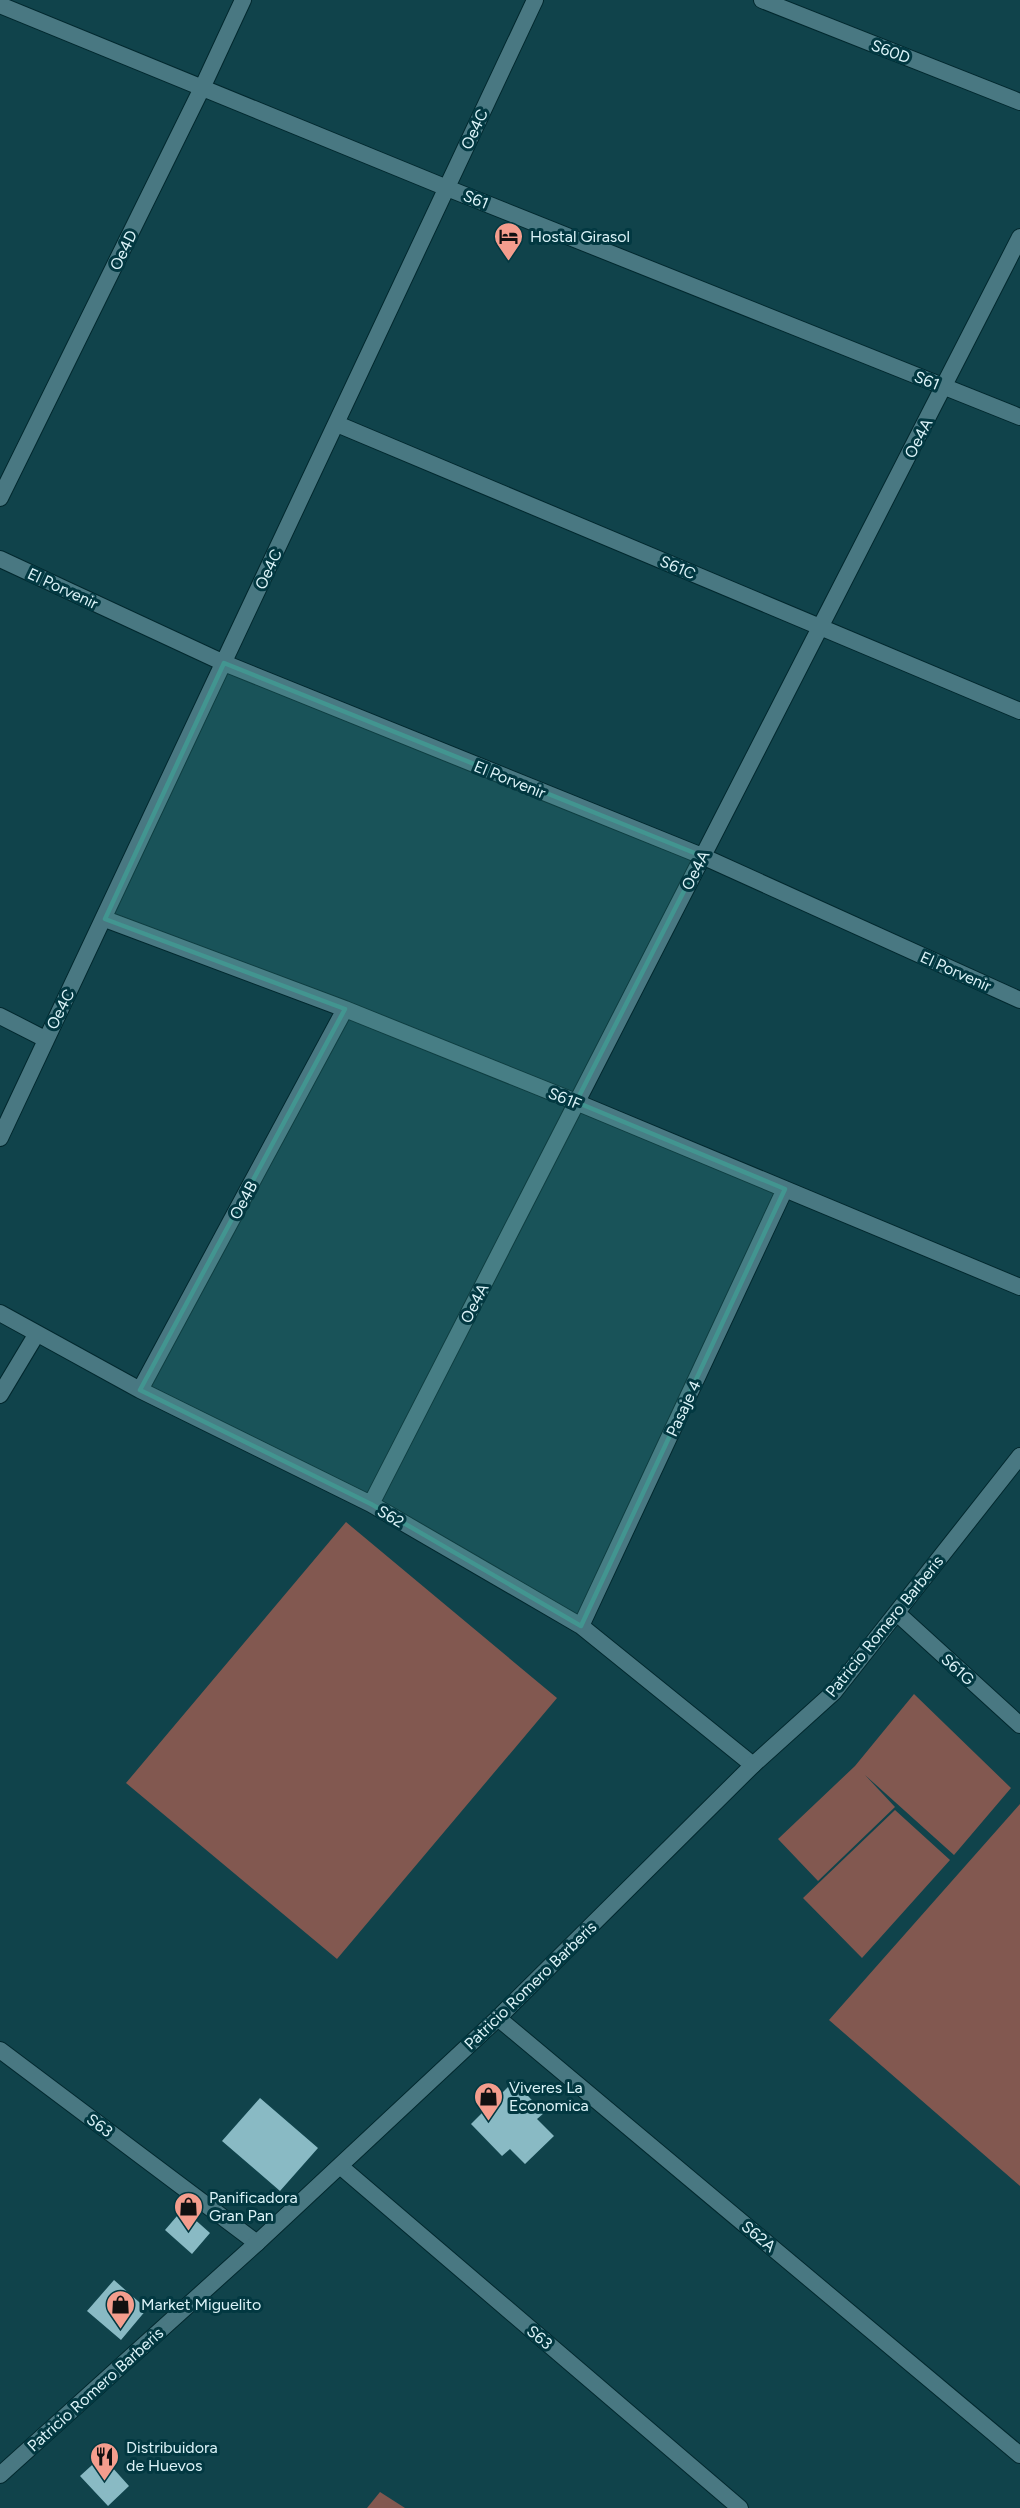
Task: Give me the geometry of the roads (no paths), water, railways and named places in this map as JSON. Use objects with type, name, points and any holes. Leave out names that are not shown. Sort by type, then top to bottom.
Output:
[{"type":"street","name":"Oe4D","points":[[0,498],[243,0]]},
{"type":"street","name":"Oe4C","points":[[0,1138],[45,1039],[105,919],[535,0]]},
{"type":"street","name":"S60D","points":[[762,0],[1020,102]]},
{"type":"street","name":"S61","points":[[0,5],[203,86],[447,188],[1020,417]]},
{"type":"street","name":"Oe4A","points":[[371,1504],[1020,237]]},
{"type":"street","name":"S61C","points":[[337,423],[1020,711]]},
{"type":"street","name":"El Porvenir","points":[[0,559],[224,663],[702,856],[1020,1000]]},
{"type":"street","name":"S61F","points":[[105,919],[345,1009],[576,1102],[1020,1287]]},
{"type":"street","name":"Oe4B","points":[[140,1390],[345,1009]]},
{"type":"street","points":[[0,1016],[45,1039]]},
{"type":"street","name":"Pasaje 4","points":[[581,1626],[785,1189]]},
{"type":"street","name":"S62","points":[[0,1313],[36,1335],[140,1390],[371,1504],[581,1626],[753,1766]]},
{"type":"street","points":[[0,1395],[36,1335]]},
{"type":"street","name":"Patricio Romero Barberis","points":[[0,2475],[257,2243],[498,2018],[753,1766],[834,1692],[1020,1456]]},
{"type":"street","name":"S61G","points":[[897,1613],[1020,1725]]},
{"type":"street","name":"S62A","points":[[498,2018],[1020,2455]]},
{"type":"street","name":"S63","points":[[0,2050],[257,2243]]},
{"type":"street","name":"S63","points":[[340,2166],[740,2508]]},
{"type":"place","name":"Hostal Girasol","points":[[509,262]]},
{"type":"place","name":"Viveres La Economica","points":[[488,2122]]},
{"type":"place","name":"Panificadora Gran Pan","points":[[188,2232]]},
{"type":"place","name":"Market Miguelito","points":[[120,2330]]},
{"type":"place","name":"Distribuidora de Huevos","points":[[105,2482]]}]
